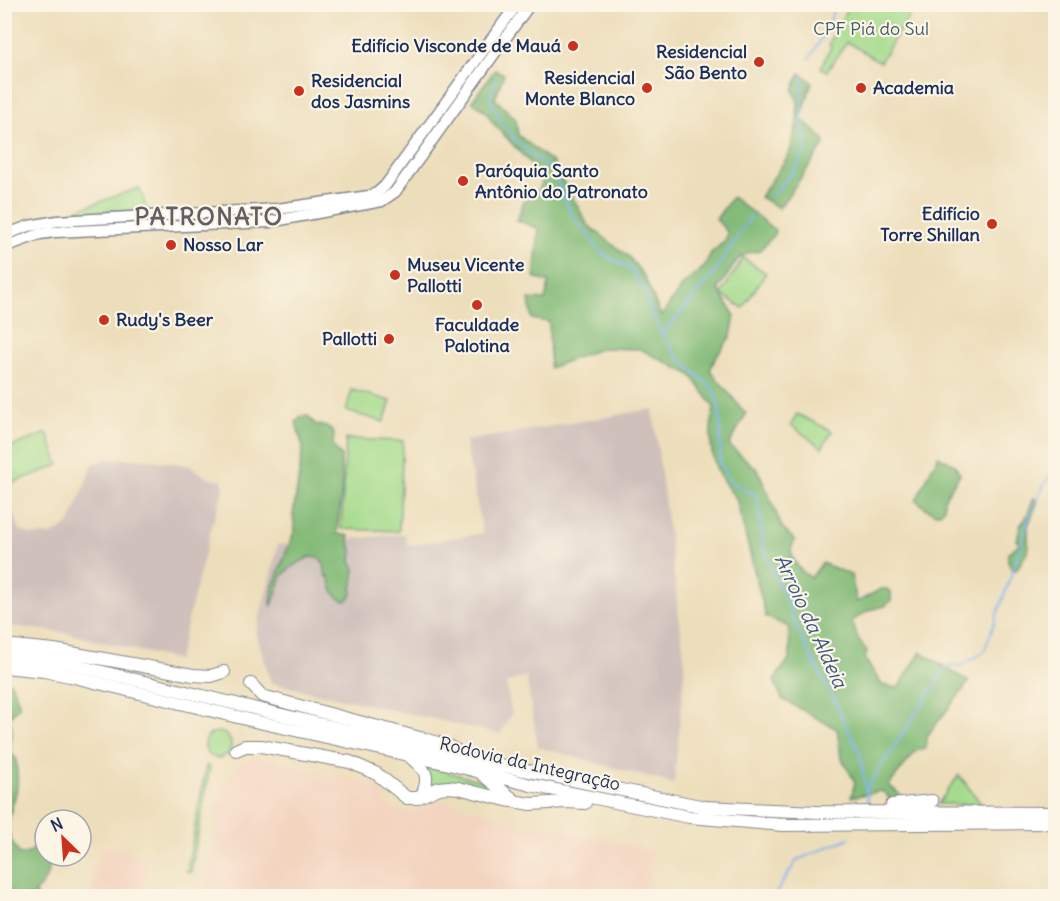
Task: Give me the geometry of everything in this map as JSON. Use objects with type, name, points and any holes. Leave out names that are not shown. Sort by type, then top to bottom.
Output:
[{"type":"highway","points":[[4,645],[54,650],[193,675],[211,676],[224,672]]},
{"type":"highway","name":"Rodovia da Integração","points":[[4,655],[65,663],[255,716],[408,755],[705,807],[931,814],[1056,813]]},
{"type":"highway","name":"Rodovia da Integração","points":[[4,667],[52,673],[207,703]]},
{"type":"highway","points":[[251,684],[262,696],[446,745],[478,767],[516,802]]},
{"type":"highway","name":"Rodovia da Integração","points":[[255,716],[478,767],[658,812],[783,825],[931,814],[1056,823]]},
{"type":"highway","points":[[236,750],[245,746],[261,746],[350,762],[376,774],[407,798],[417,798],[439,788],[458,788],[531,804],[566,802],[658,812]]},
{"type":"highway","points":[[408,755],[425,772],[427,780],[422,795]]},
{"type":"main road","points":[[380,197],[385,186],[517,4]]},
{"type":"main road","points":[[4,247],[40,234],[55,232],[269,222],[394,192],[530,4]]},
{"type":"main road","points":[[4,235],[29,226],[57,221],[277,209],[369,196],[380,197]]},
{"type":"shaded area","points":[[653,409],[685,664],[674,784],[538,747],[526,676],[506,683],[512,713],[500,734],[271,683],[256,632],[278,545],[405,534],[407,546],[483,533],[465,441]]},
{"type":"shaded area","points":[[107,459],[144,459],[188,465],[208,478],[222,480],[224,488],[212,525],[178,660],[65,633],[5,625],[5,505],[11,505],[20,530],[30,535],[52,535],[70,523],[93,464]]},
{"type":"shaded area","points":[[1028,686],[1055,711],[1044,727],[1020,703]]},
{"type":"shaded area","points":[[257,757],[370,783],[385,796],[385,806],[410,812],[440,800],[519,821],[525,828],[536,824],[655,851],[644,896],[204,896],[212,856],[218,795],[238,764]]},
{"type":"shaded area","points":[[101,846],[150,857],[139,896],[90,896]]},
{"type":"green space","name":"CPF Piá do Sul","points":[[849,5],[916,5],[880,62],[847,42],[827,71],[821,68],[831,47],[829,44]]},
{"type":"green space","points":[[495,70],[504,74],[495,99],[516,119],[518,135],[553,163],[588,225],[629,257],[644,276],[661,316],[683,285],[704,267],[711,253],[726,240],[727,232],[716,219],[732,197],[775,230],[774,235],[759,251],[748,253],[738,259],[718,289],[735,316],[731,336],[710,370],[746,414],[729,445],[758,470],[782,527],[795,541],[791,551],[798,567],[811,578],[822,563],[851,575],[857,602],[881,589],[891,592],[891,601],[885,606],[869,610],[852,621],[859,641],[867,651],[865,659],[882,685],[898,688],[921,652],[969,682],[927,736],[926,749],[916,751],[889,785],[905,799],[893,802],[882,791],[851,797],[855,782],[841,757],[837,729],[782,699],[774,680],[790,658],[789,627],[766,617],[736,498],[721,477],[713,456],[711,433],[714,407],[691,375],[640,349],[602,348],[550,368],[549,322],[532,319],[529,299],[545,300],[549,283],[534,277],[539,229],[517,220],[524,201],[532,198],[537,192],[543,177],[492,122],[487,113],[472,101]]},
{"type":"green space","points":[[800,73],[812,82],[801,119],[824,140],[825,144],[779,208],[760,197],[789,155],[797,123],[798,102],[793,90]]},
{"type":"green space","points":[[139,188],[147,209],[65,214]]},
{"type":"green space","points":[[743,258],[766,273],[743,308],[721,294]]},
{"type":"green space","points":[[352,390],[391,401],[384,422],[346,411]]},
{"type":"green space","points":[[797,414],[832,431],[822,448],[791,425]]},
{"type":"green space","points":[[301,416],[308,416],[315,424],[330,428],[334,434],[333,446],[341,456],[342,488],[337,534],[349,536],[352,549],[351,562],[355,569],[351,597],[346,601],[336,595],[329,577],[326,577],[324,564],[319,558],[309,557],[291,567],[282,576],[272,606],[273,586],[295,530],[293,516],[303,448],[296,422]]},
{"type":"green space","points":[[47,433],[59,465],[5,486],[5,449]]},
{"type":"green space","points":[[346,439],[403,441],[399,531],[341,529]]},
{"type":"green space","points":[[938,456],[955,465],[960,474],[944,499],[944,508],[940,513],[935,513],[916,500]]},
{"type":"green space","points":[[1034,498],[1038,501],[1028,526],[1028,551],[1016,570],[1012,570],[1008,562],[1008,553],[1020,543],[1017,541],[1020,525],[1025,520]]},
{"type":"green space","points":[[5,681],[11,683],[20,705],[9,717],[12,731],[10,749],[16,758],[17,777],[8,826],[9,833],[20,855],[33,850],[33,868],[48,868],[48,872],[42,885],[34,893],[37,896],[5,896]]},
{"type":"green space","points":[[218,732],[227,736],[231,745],[227,754],[218,758],[209,754],[205,745],[209,736]]},
{"type":"green space","points":[[206,766],[210,767],[191,872],[187,872]]},
{"type":"green space","points":[[427,767],[487,782],[494,791],[455,783],[430,786]]},
{"type":"green space","points":[[959,775],[982,805],[938,804]]},
{"type":"waterway","points":[[809,59],[828,28],[835,4]]},
{"type":"waterway","points":[[771,196],[793,172],[806,149],[802,119],[803,77]]},
{"type":"waterway","name":"Arroio da Aldeia","points":[[495,80],[490,98],[500,119],[517,142],[554,174],[571,213],[602,253],[631,269],[645,291],[651,312],[662,334],[677,356],[713,389],[720,410],[720,464],[731,482],[757,496],[764,551],[796,627],[860,755],[868,802]]},
{"type":"waterway","points":[[662,334],[712,276],[751,216]]},
{"type":"waterway","points":[[867,788],[948,665],[961,666],[984,652],[1031,511],[1056,462]]},
{"type":"waterway","points":[[774,896],[797,860],[849,838]]},
{"type":"place","name":"Edifício Visconde de Mauá","points":[[573,46]]},
{"type":"place","name":"Residencial São Bento","points":[[759,62]]},
{"type":"place","name":"Residencial Monte Blanco","points":[[647,88]]},
{"type":"place","name":"Academia","points":[[861,88]]},
{"type":"place","name":"Residencial dos Jasmins","points":[[299,91]]},
{"type":"place","name":"Paróquia Santo Antônio do Patronato","points":[[463,181]]},
{"type":"place","name":"Edifício Torre Shillan","points":[[992,224]]},
{"type":"place","name":"Nosso Lar","points":[[171,245]]},
{"type":"place","name":"Museu Vicente Pallotti","points":[[395,275]]},
{"type":"place","name":"Faculdade Palotina","points":[[477,305]]},
{"type":"place","name":"Rudy's Beer","points":[[104,320]]},
{"type":"place","name":"Pallotti","points":[[389,339]]},
{"type":"district","name":"PATRONATO","points":[[209,217]]}]
